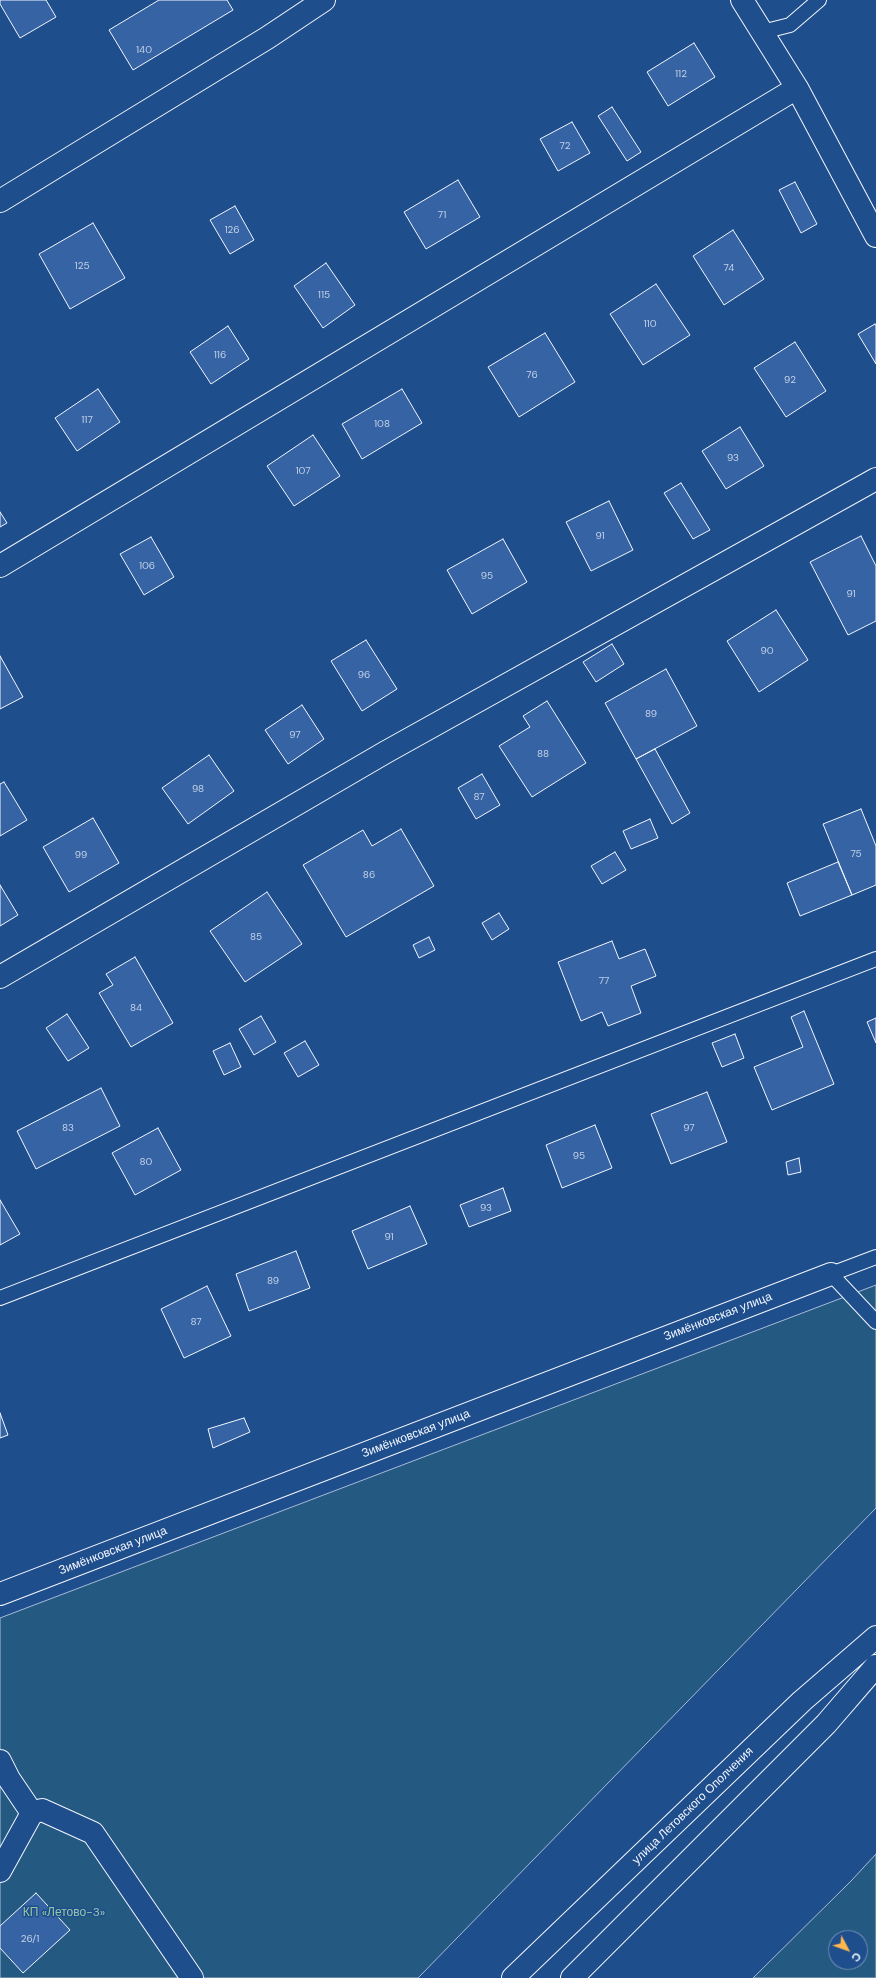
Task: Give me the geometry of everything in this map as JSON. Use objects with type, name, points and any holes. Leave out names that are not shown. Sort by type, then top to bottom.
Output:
[{"type":"street","points":[[0,200],[267,38],[324,0]]},
{"type":"street","points":[[742,0],[797,88],[876,236]]},
{"type":"street","points":[[0,566],[797,88]]},
{"type":"street","points":[[0,977],[386,752],[876,479]]},
{"type":"street","name":"Зимёнковская улица","points":[[1,1592],[831,1274]]},
{"type":"street","name":"улица Летовского Ополчения","points":[[513,1978],[802,1701],[876,1637]]},
{"type":"street","points":[[572,1978],[826,1724],[876,1666]]},
{"type":"street","points":[[0,1761],[9,1779],[32,1813]]},
{"type":"street","points":[[0,1871],[32,1813],[42,1810],[93,1833],[192,1978]]},
{"type":"lane","points":[[762,32],[790,25],[819,0]]},
{"type":"lane","points":[[0,1298],[876,959]]},
{"type":"lane","points":[[876,1257],[831,1274],[876,1322]]},
{"type":"green space","name":"КП «Летово-3»","points":[[876,1285],[876,1508],[418,1978],[0,1978],[0,1618]]},
{"type":"green space","points":[[876,1854],[876,1978],[753,1978],[851,1881]]},
{"type":"building","points":[[0,0],[46,0],[56,17],[20,38],[0,4]]},
{"type":"building","points":[[159,0],[227,0],[233,10],[133,70],[109,30]]},
{"type":"building","points":[[694,43],[715,77],[668,106],[647,72]]},
{"type":"building","points":[[612,107],[641,152],[627,161],[598,116]]},
{"type":"building","points":[[572,122],[590,153],[558,171],[540,139]]},
{"type":"building","points":[[458,180],[480,217],[426,249],[404,212]]},
{"type":"building","points":[[795,182],[817,224],[801,233],[779,190]]},
{"type":"building","points":[[235,206],[254,240],[230,254],[210,220]]},
{"type":"building","points":[[93,223],[125,278],[70,309],[39,254]]},
{"type":"building","points":[[733,230],[764,279],[724,305],[693,256]]},
{"type":"building","points":[[326,263],[355,305],[323,328],[294,286]]},
{"type":"building","points":[[656,284],[690,335],[643,365],[610,314]]},
{"type":"building","points":[[875,324],[876,326],[876,364],[858,334]]},
{"type":"building","points":[[228,326],[249,359],[211,384],[190,352]]},
{"type":"building","points":[[545,333],[575,382],[519,417],[488,367]]},
{"type":"building","points":[[795,342],[826,391],[786,417],[754,368]]},
{"type":"building","points":[[98,389],[120,422],[77,451],[55,418]]},
{"type":"building","points":[[402,389],[422,423],[362,459],[342,424]]},
{"type":"building","points":[[740,427],[764,466],[726,489],[702,451]]},
{"type":"building","points":[[313,435],[340,476],[294,506],[267,466]]},
{"type":"building","points":[[681,483],[710,530],[693,539],[664,493]]},
{"type":"building","points":[[609,501],[633,550],[591,571],[566,522]]},
{"type":"building","points":[[0,512],[7,523],[0,527]]},
{"type":"building","points":[[861,536],[876,566],[876,621],[848,635],[810,562]]},
{"type":"building","points":[[151,537],[174,577],[144,595],[120,554]]},
{"type":"building","points":[[503,539],[527,582],[472,614],[447,570]]},
{"type":"building","points":[[776,610],[808,660],[759,692],[727,641]]},
{"type":"building","points":[[366,640],[397,689],[362,711],[331,661]]},
{"type":"building","points":[[612,644],[624,664],[596,682],[583,662]]},
{"type":"building","points":[[0,656],[23,697],[0,709]]},
{"type":"building","points":[[666,669],[697,726],[636,759],[605,703]]},
{"type":"building","points":[[547,701],[586,763],[532,797],[499,746],[530,727],[523,716]]},
{"type":"building","points":[[302,705],[324,739],[288,764],[265,730]]},
{"type":"building","points":[[655,749],[690,813],[672,824],[636,759]]},
{"type":"building","points":[[209,755],[234,791],[188,824],[162,788]]},
{"type":"building","points":[[482,774],[500,805],[476,819],[458,788]]},
{"type":"building","points":[[4,782],[27,820],[0,836],[0,784]]},
{"type":"building","points":[[861,809],[876,846],[876,885],[852,895],[823,824]]},
{"type":"building","points":[[93,818],[119,863],[69,892],[43,847]]},
{"type":"building","points":[[650,819],[658,838],[631,849],[623,831]]},
{"type":"building","points":[[401,829],[434,886],[346,937],[303,865],[363,830],[372,846]]},
{"type":"building","points":[[615,852],[626,870],[602,884],[591,866]]},
{"type":"building","points":[[838,862],[852,895],[800,916],[787,883]]},
{"type":"building","points":[[0,885],[18,915],[0,926]]},
{"type":"building","points":[[267,892],[302,944],[245,982],[210,931]]},
{"type":"building","points":[[499,913],[509,929],[492,940],[482,923]]},
{"type":"building","points":[[429,937],[435,950],[419,958],[413,945]]},
{"type":"building","points":[[612,941],[619,959],[645,949],[656,976],[631,986],[641,1013],[608,1026],[602,1012],[581,1021],[558,962]]},
{"type":"building","points":[[135,957],[173,1023],[131,1047],[99,993],[113,985],[106,974]]},
{"type":"building","points":[[804,1011],[834,1084],[772,1110],[754,1067],[803,1047],[791,1017]]},
{"type":"building","points":[[67,1014],[89,1048],[68,1061],[46,1028]]},
{"type":"building","points":[[261,1016],[276,1042],[254,1055],[239,1029]]},
{"type":"building","points":[[876,1018],[876,1043],[867,1022]]},
{"type":"building","points":[[735,1034],[744,1058],[722,1067],[712,1043]]},
{"type":"building","points":[[305,1041],[319,1065],[298,1077],[284,1053]]},
{"type":"building","points":[[230,1043],[241,1067],[224,1075],[213,1051]]},
{"type":"building","points":[[101,1088],[120,1126],[36,1169],[17,1131]]},
{"type":"building","points":[[707,1092],[727,1142],[671,1164],[651,1114]]},
{"type":"building","points":[[595,1125],[612,1168],[562,1188],[546,1145]]},
{"type":"building","points":[[158,1128],[181,1170],[135,1195],[112,1153]]},
{"type":"building","points":[[799,1158],[801,1172],[788,1175],[786,1162]]},
{"type":"building","points":[[503,1188],[511,1211],[469,1227],[460,1205]]},
{"type":"building","points":[[0,1200],[20,1234],[0,1245]]},
{"type":"building","points":[[410,1206],[427,1244],[368,1269],[352,1231]]},
{"type":"building","points":[[296,1251],[310,1288],[249,1311],[236,1274]]},
{"type":"building","points":[[207,1286],[231,1336],[184,1358],[161,1309]]},
{"type":"building","points":[[0,1413],[8,1435],[0,1438]]},
{"type":"building","points":[[244,1418],[250,1432],[213,1448],[208,1429]]},
{"type":"building","points":[[36,1893],[70,1930],[23,1973],[0,1948],[0,1926]]}]
